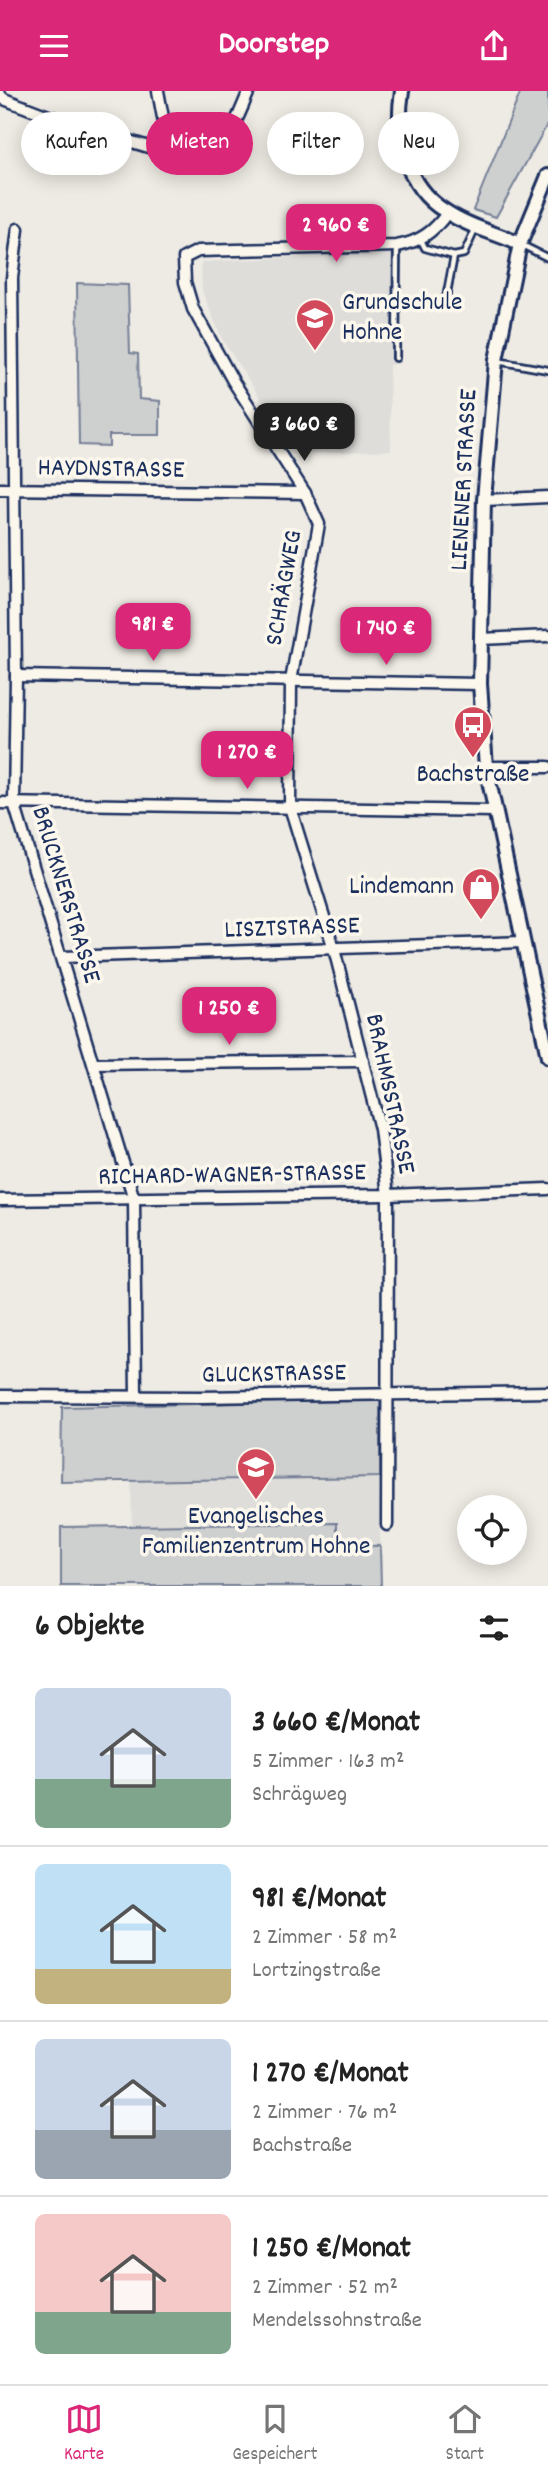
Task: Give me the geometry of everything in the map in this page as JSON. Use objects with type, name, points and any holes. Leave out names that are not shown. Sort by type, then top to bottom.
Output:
[{"type":"street","points":[[158,91],[162,112]]},
{"type":"street","points":[[240,112],[249,91]]},
{"type":"street","points":[[402,91],[400,125],[408,166],[417,185],[447,213],[520,244]]},
{"type":"street","points":[[0,95],[51,117],[146,147]]},
{"type":"street","name":"LIENENER STRASSE","points":[[548,176],[520,244],[496,360],[484,500],[480,684],[486,767],[494,811],[548,1057]]},
{"type":"street","points":[[397,246],[420,240],[447,213]]},
{"type":"street","name":"BRUCKNERSTRASSE","points":[[18,229],[12,278],[16,676],[14,803],[134,1199],[136,1396]]},
{"type":"street","name":"SCHRÄGWEG","points":[[290,681],[319,524],[305,493],[233,381],[193,309],[185,282],[184,258],[198,251],[397,246]]},
{"type":"street","name":"HAYDNSTRASSE","points":[[0,489],[305,493]]},
{"type":"street","points":[[484,500],[548,497]]},
{"type":"street","points":[[481,639],[548,636]]},
{"type":"street","points":[[16,676],[480,684]]},
{"type":"street","name":"BRAHMSSTRASSE","points":[[290,681],[290,807],[334,949],[363,1061],[380,1129],[388,1195],[387,1525]]},
{"type":"street","points":[[486,767],[548,767]]},
{"type":"street","points":[[0,803],[494,811]]},
{"type":"street","name":"LISZTSTRASSE","points":[[62,957],[523,942]]},
{"type":"street","points":[[94,1064],[363,1061]]},
{"type":"street","name":"RICHARD-WAGNER-STRASSE","points":[[0,1200],[388,1195],[548,1189]]},
{"type":"street","name":"GLUCKSTRASSE","points":[[0,1396],[548,1392]]},
{"type":"lane","points":[[420,240],[425,248],[454,256],[464,254],[477,226]]},
{"type":"lane","points":[[520,244],[548,258]]},
{"type":"lane","points":[[396,358],[397,246]]},
{"type":"lane","points":[[446,298],[454,256]]},
{"type":"lane","name":"LIENENER STRASSE","points":[[496,360],[548,370]]},
{"type":"shaded area","points":[[521,91],[548,91],[548,123],[496,217],[473,210]]},
{"type":"shaded area","name":"Grundschule Hohne","points":[[398,252],[401,363],[389,365],[391,450],[297,454],[223,341],[202,291],[201,262]]},
{"type":"shaded area","points":[[77,283],[128,285],[130,353],[138,354],[139,399],[160,401],[160,435],[109,435],[109,446],[79,445]]},
{"type":"shaded area","points":[[380,1400],[380,1477],[61,1482],[62,1407]]},
{"type":"shaded area","name":"Evangelisches Familienzentrum Hohne","points":[[380,1477],[380,1546],[337,1545],[336,1523],[132,1526],[131,1479]]},
{"type":"shaded area","points":[[337,1523],[337,1545],[380,1546],[381,1586],[61,1586],[61,1527]]},
{"type":"place","name":"Grundschule Hohne","points":[[315,352]]},
{"type":"place","name":"Bachstraße","points":[[473,759]]},
{"type":"place","name":"Lindemann","points":[[481,921]]},
{"type":"place","name":"Evangelisches Familienzentrum Hohne","points":[[256,1501]]}]
